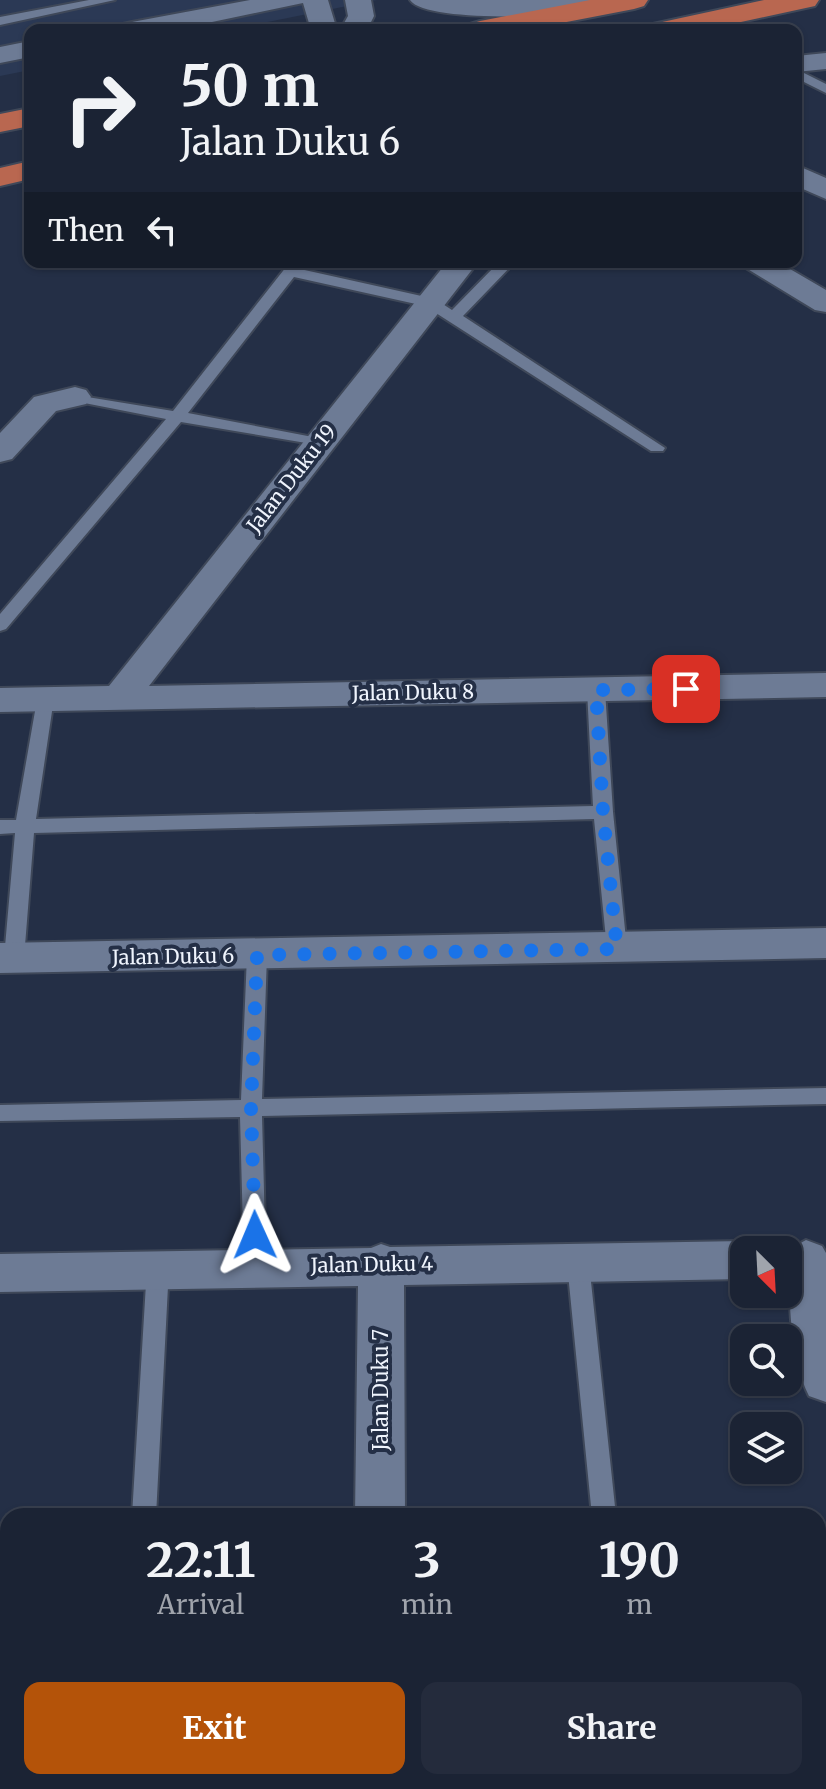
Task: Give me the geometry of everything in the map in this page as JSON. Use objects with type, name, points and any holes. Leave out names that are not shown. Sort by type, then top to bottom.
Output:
[{"type":"highway","points":[[511,24],[634,0]]},
{"type":"highway","points":[[691,24],[805,0]]},
{"type":"highway","points":[[0,123],[24,118]]},
{"type":"highway","points":[[0,177],[24,171]]},
{"type":"street","points":[[164,24],[292,0]]},
{"type":"street","points":[[315,0],[324,24]]},
{"type":"street","points":[[357,24],[362,6],[358,0]]},
{"type":"street","points":[[423,0],[496,10],[604,6]]},
{"type":"street","points":[[0,55],[24,50]]},
{"type":"street","points":[[802,63],[826,61]]},
{"type":"street","points":[[802,177],[826,190]]},
{"type":"street","name":"Jalan Duku 19","points":[[121,696],[318,443],[442,310],[460,268]]},
{"type":"street","points":[[767,268],[826,303]]},
{"type":"street","points":[[0,452],[45,404],[75,397]]},
{"type":"street","name":"Jalan Duku 8","points":[[0,700],[826,685]]},
{"type":"street","name":"Jalan Duku 6","points":[[7,958],[826,943]]},
{"type":"street","points":[[807,1259],[826,1382]]},
{"type":"street","name":"Jalan Duku 4","points":[[0,1273],[381,1263],[730,1260]]},
{"type":"street","name":"Jalan Duku 7","points":[[380,1508],[381,1263]]},
{"type":"lane","points":[[0,21],[109,0]]},
{"type":"lane","points":[[802,76],[826,89]]},
{"type":"lane","points":[[0,625],[178,415],[294,268]]},
{"type":"lane","points":[[298,268],[442,310],[657,448]]},
{"type":"lane","points":[[442,310],[499,268]]},
{"type":"lane","points":[[75,397],[318,443]]},
{"type":"lane","points":[[596,690],[603,812],[617,949]]},
{"type":"lane","points":[[7,958],[45,698]]},
{"type":"lane","points":[[0,827],[603,812]]},
{"type":"lane","points":[[255,1267],[251,1108],[257,955]]},
{"type":"lane","points":[[0,1113],[826,1096]]},
{"type":"lane","points":[[578,1263],[603,1508]]},
{"type":"lane","points":[[144,1508],[158,1267]]},
{"type":"shaded area","points":[[0,0],[377,0],[258,24],[24,24],[24,71],[0,76]]},
{"type":"route","points":[[255,1235],[251,1108],[257,955],[617,949],[603,812],[596,690],[686,689]]}]
